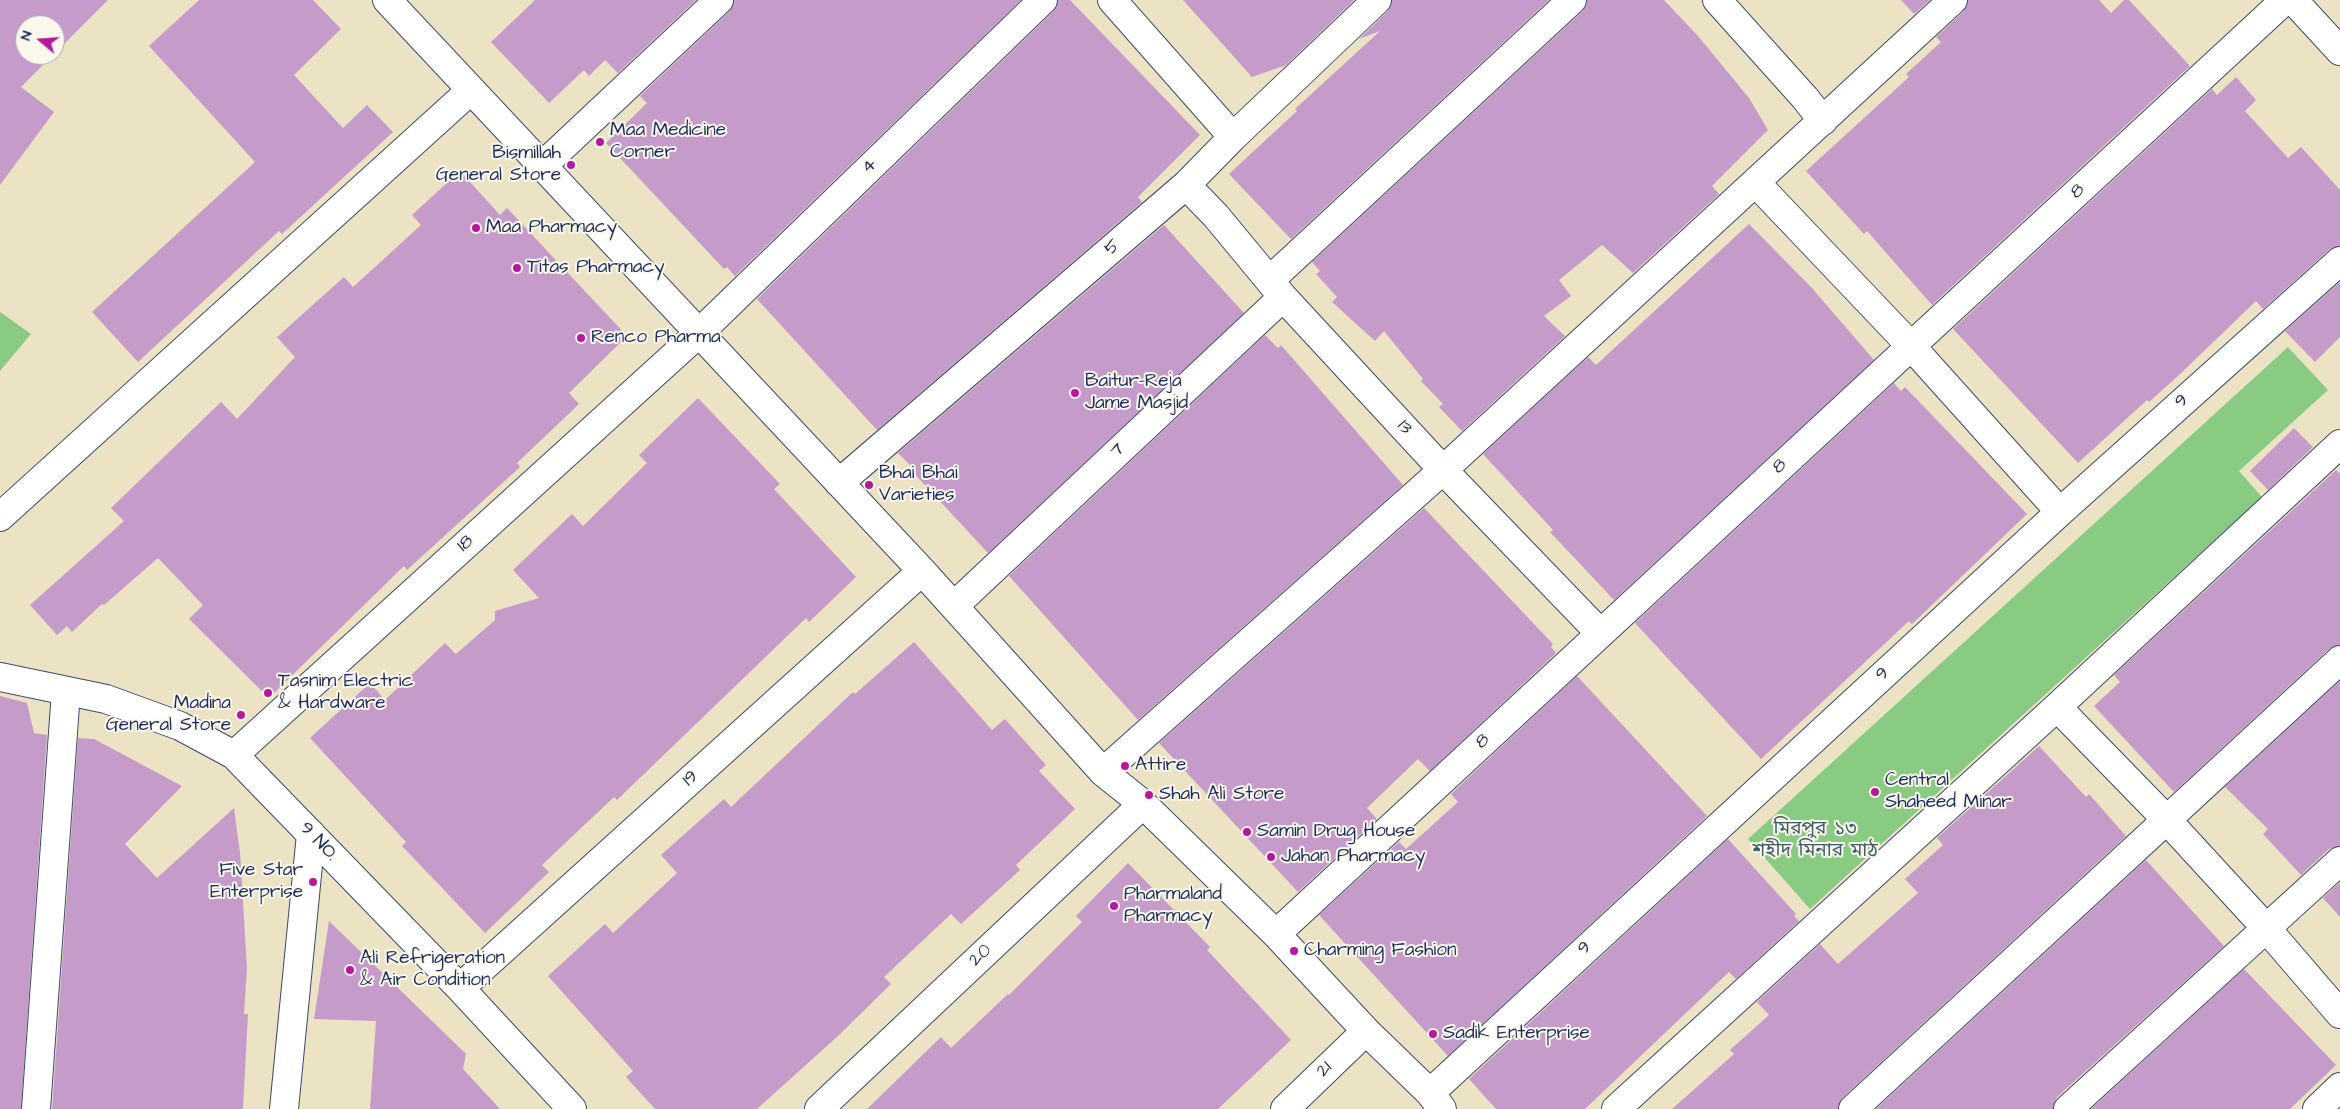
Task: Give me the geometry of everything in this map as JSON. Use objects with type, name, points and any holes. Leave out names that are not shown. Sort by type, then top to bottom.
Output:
[{"type":"street","points":[[387,0],[541,167],[922,571],[1103,772],[1143,804],[1276,934],[1366,1032],[1436,1101]]},
{"type":"street","points":[[541,167],[719,0]]},
{"type":"street","name":"4","points":[[698,334],[1042,0]]},
{"type":"street","points":[[1112,0],[1234,137]]},
{"type":"street","name":"5","points":[[839,483],[1186,185],[1377,0]]},
{"type":"street","name":"7","points":[[954,606],[1572,0]]},
{"type":"street","points":[[1717,0],[1805,98],[1822,121]]},
{"type":"street","points":[[1103,772],[1443,470],[1953,0]]},
{"type":"street","name":"8","points":[[1276,934],[2285,0]]},
{"type":"street","points":[[2293,0],[2340,51]]},
{"type":"street","points":[[0,516],[470,90]]},
{"type":"street","points":[[1756,183],[1911,346],[2060,512]]},
{"type":"street","name":"13","points":[[1186,185],[1216,216],[1277,288],[1443,470],[1600,633]]},
{"type":"street","name":"9","points":[[1436,1101],[2060,512],[2340,261]]},
{"type":"street","name":"18","points":[[234,755],[698,334]]},
{"type":"street","points":[[1616,1109],[2057,706],[2340,444]]},
{"type":"street","name":"19","points":[[460,988],[922,571]]},
{"type":"street","points":[[1853,1109],[2340,660]]},
{"type":"street","name":"9 NO.","points":[[0,677],[106,699],[180,726],[234,755],[460,988],[572,1109]]},
{"type":"street","points":[[36,1109],[66,691]]},
{"type":"street","points":[[2057,706],[2166,819],[2266,928],[2340,1014]]},
{"type":"street","name":"20","points":[[819,1109],[1143,804]]},
{"type":"street","points":[[284,1109],[311,834]]},
{"type":"street","points":[[2068,1109],[2340,861]]},
{"type":"street","name":"21","points":[[1285,1109],[1366,1032]]},
{"type":"street","points":[[2317,1109],[2340,1087]]},
{"type":"green space","points":[[0,312],[31,334],[0,371]]},
{"type":"green space","name":"মিরপুর ১৩ শহীদ মিনার মাঠ","points":[[2288,347],[2328,390],[2239,471],[2262,497],[1810,909],[1748,839]]},
{"type":"building","points":[[0,0],[108,0],[65,43],[65,15],[15,15],[15,65],[43,65],[21,87],[54,112],[0,185]]},
{"type":"building","points":[[199,0],[313,0],[341,29],[294,75],[343,128],[367,105],[393,132],[282,234],[279,231],[138,362],[92,312],[255,162],[149,46]]},
{"type":"building","points":[[535,0],[696,0],[618,73],[605,60],[589,76],[584,70],[549,103],[491,42]]},
{"type":"building","points":[[734,0],[1021,0],[735,276],[727,267],[724,269],[606,143],[647,103],[640,96],[730,11]]},
{"type":"building","points":[[1058,0],[1070,0],[1200,135],[1138,197],[1142,202],[877,430],[757,299],[1054,11]]},
{"type":"building","points":[[1183,0],[1354,0],[1286,65],[1252,77]]},
{"type":"building","points":[[1392,0],[1549,0],[1291,239],[1229,174],[1297,111],[1295,109],[1380,31],[1359,39],[1388,11]]},
{"type":"building","points":[[1587,0],[1664,0],[1698,36],[1749,98],[1768,130],[1712,186],[1719,194],[1633,273],[1602,245],[1559,280],[1571,296],[1544,316],[1565,336],[1462,431],[1439,407],[1443,404],[1421,381],[1423,379],[1384,331],[1375,341],[1332,302],[1337,297],[1316,274],[1320,271],[1312,262],[1583,11]]},
{"type":"building","points":[[1901,0],[1930,0],[1914,14]]},
{"type":"building","points":[[1968,0],[2099,0],[2111,13],[2124,0],[2129,0],[2190,66],[1932,305],[1867,231],[1864,234],[1806,171],[1909,77],[1906,74],[1941,42],[1936,37],[1964,11]]},
{"type":"building","points":[[2236,77],[2256,100],[2245,111],[2288,158],[2301,147],[2340,190],[2340,246],[2330,249],[2263,309],[2256,301],[2179,375],[2149,402],[2147,400],[2078,463],[1953,329],[2212,89],[2217,95]]},
{"type":"building","points":[[460,171],[500,215],[507,208],[627,336],[569,393],[579,404],[517,463],[520,467],[407,570],[404,566],[269,698],[189,619],[203,605],[158,558],[104,605],[102,604],[72,632],[67,626],[57,635],[30,605],[124,521],[111,508],[221,402],[237,419],[295,357],[277,337],[344,277],[353,287],[421,225],[412,215]]},
{"type":"building","points":[[1749,224],[1811,287],[1874,360],[1614,600],[1550,532],[1553,530],[1483,454],[1588,357],[1596,365]]},
{"type":"building","name":"Baitur-Reja Jame Masjid","points":[[1164,225],[1244,313],[988,553],[909,468],[911,466],[898,453]]},
{"type":"building","points":[[2340,282],[2340,337],[2315,362],[2285,331]]},
{"type":"building","points":[[1265,335],[1278,348],[1281,345],[1403,485],[1138,720],[1009,576]]},
{"type":"building","points":[[1894,383],[1901,391],[1905,387],[2027,514],[1912,624],[1909,621],[1761,759],[1635,623]]},
{"type":"building","points":[[698,398],[780,484],[774,489],[856,577],[809,622],[806,618],[617,800],[614,797],[542,865],[549,872],[485,933],[402,846],[406,842],[310,738],[370,683],[385,700],[445,643],[456,654],[495,620],[495,611],[539,598],[513,570],[572,514],[583,526],[647,463],[639,455]]},
{"type":"building","points":[[2294,428],[2313,447],[2268,490],[2250,471]]},
{"type":"building","points":[[2336,470],[2340,474],[2340,645],[2329,649],[2174,792],[2094,706],[2120,682],[2114,675]]},
{"type":"building","points":[[1424,508],[1553,644],[1551,647],[1556,653],[1430,771],[1418,759],[1367,808],[1377,819],[1298,892],[1159,743]]},
{"type":"building","points":[[914,642],[992,730],[1005,719],[1046,765],[1039,771],[1075,809],[1016,865],[1020,870],[961,924],[951,914],[884,977],[891,984],[838,1036],[757,1109],[655,1109],[626,1077],[633,1071],[548,976],[605,924],[613,933],[677,873],[661,855],[724,799],[731,807],[853,692],[855,694]]},
{"type":"building","points":[[1577,676],[1707,816],[1448,1056],[1319,915],[1399,842],[1406,849],[1458,802],[1451,794]]},
{"type":"building","points":[[2340,681],[2340,846],[2329,849],[2301,875],[2263,834],[2268,829],[2225,787]]},
{"type":"building","points":[[0,696],[27,703],[34,733],[47,735],[21,1109],[0,1109]]},
{"type":"building","points":[[78,738],[94,739],[182,786],[125,844],[157,878],[234,808],[240,853],[247,968],[244,1014],[248,1014],[243,1109],[52,1109]]},
{"type":"building","points":[[2039,746],[2086,797],[2089,794],[2126,836],[1842,1098],[1838,1109],[1672,1109],[1734,1054],[1730,1050],[1769,1015],[1757,1002],[1820,944],[1838,964],[1918,893],[1905,879],[1943,845],[1937,838]]},
{"type":"building","points":[[1728,839],[1796,914],[1794,916],[1799,921],[1736,979],[1729,972],[1585,1109],[1496,1109],[1469,1079]]},
{"type":"building","points":[[2146,860],[2224,946],[2057,1097],[2053,1109],[1876,1109]]},
{"type":"building","points":[[1128,863],[1210,947],[1207,950],[1291,1040],[1218,1109],[867,1109],[941,1037],[951,1048],[1009,995],[1082,922],[1076,916]]},
{"type":"building","points":[[2340,882],[2340,917],[2323,898]]},
{"type":"building","points":[[329,921],[466,1054],[463,1069],[500,1109],[370,1109],[376,1021],[314,1019]]},
{"type":"building","points":[[2244,969],[2336,1065],[2290,1109],[2091,1109]]},
{"type":"place","name":"Maa Medicine Corner","points":[[600,142]]},
{"type":"place","name":"Bismillah General Store","points":[[571,165]]},
{"type":"place","name":"Maa Pharmacy","points":[[476,228]]},
{"type":"place","name":"Titas Pharmacy","points":[[517,268]]},
{"type":"place","name":"Renco Pharma","points":[[581,338]]},
{"type":"place","name":"Baitur-Reja Jame Masjid","points":[[1075,393]]},
{"type":"place","name":"Bhai Bhai Varieties","points":[[869,485]]},
{"type":"place","name":"Tasnim Electric & Hardware","points":[[268,693]]},
{"type":"place","name":"Madina General Store","points":[[241,715]]},
{"type":"place","name":"Attire","points":[[1125,766]]},
{"type":"place","name":"Central Shaheed Minar","points":[[1875,792]]},
{"type":"place","name":"Shah Ali Store","points":[[1149,795]]},
{"type":"place","name":"Samin Drug House","points":[[1247,832]]},
{"type":"place","name":"Jahan Pharmacy","points":[[1271,857]]},
{"type":"place","name":"Five Star Enterprise","points":[[313,882]]},
{"type":"place","name":"Pharmaland Pharmacy","points":[[1114,906]]},
{"type":"place","name":"Charming Fashion","points":[[1294,951]]},
{"type":"place","name":"Ali Refrigeration & Air Condition","points":[[350,970]]},
{"type":"place","name":"Sadik Enterprise","points":[[1433,1034]]}]
